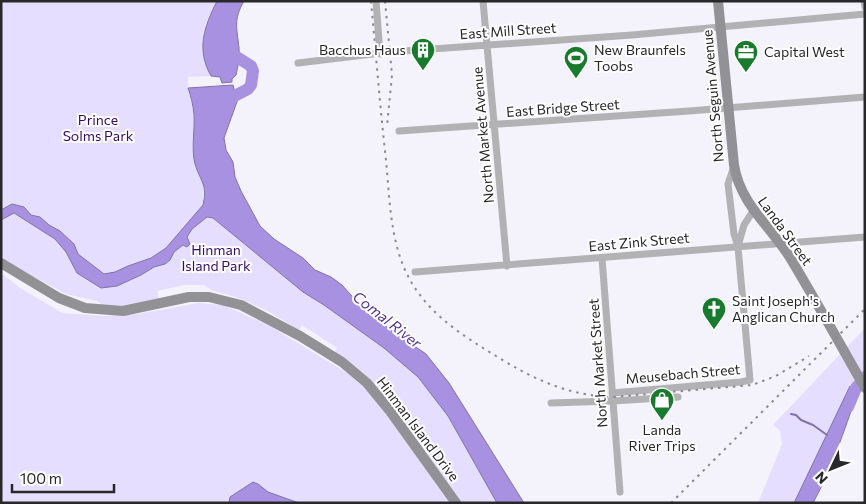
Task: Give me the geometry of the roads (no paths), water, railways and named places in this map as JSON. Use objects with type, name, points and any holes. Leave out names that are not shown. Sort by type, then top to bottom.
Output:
[{"type":"street","points":[[376,1],[380,54]]},
{"type":"street","name":"North Market Avenue","points":[[483,1],[507,266]]},
{"type":"street","name":"North Seguin Avenue","points":[[718,1],[734,165],[728,184],[734,234],[738,247],[750,374]]},
{"type":"street","points":[[864,1],[865,7]]},
{"type":"street","name":"East Mill Street","points":[[298,63],[487,44],[632,35],[865,14]]},
{"type":"street","name":"East Bridge Street","points":[[399,131],[865,97]]},
{"type":"street","name":"Landa Street","points":[[734,165],[741,190],[753,211],[780,243],[865,388]]},
{"type":"street","name":"North Seguin Avenue","points":[[738,247],[744,224],[753,211]]},
{"type":"street","name":"East Zink Street","points":[[415,272],[865,237]]},
{"type":"street","name":"North Market Street","points":[[602,258],[620,492]]},
{"type":"street","name":"Hinman Island Drive","points":[[1,263],[59,298],[85,308],[123,311],[189,297],[209,297],[228,300],[241,305],[283,327],[342,362],[367,383],[390,411],[456,503]]},
{"type":"street","name":"Meusebach Street","points":[[551,403],[741,382],[750,380],[750,374]]},
{"type":"street","name":"Meusebach Street","points":[[613,397],[678,396]]},
{"type":"waterway","points":[[223,102],[248,89],[251,85],[253,71],[251,66],[224,49]]},
{"type":"waterway","points":[[848,407],[856,388],[865,377]]},
{"type":"waterway","points":[[791,414],[796,415],[827,435]]},
{"type":"railway","points":[[371,1],[390,208],[395,240],[405,271],[413,285],[440,317],[473,341],[524,372],[566,390],[597,396],[613,397],[752,385],[776,376],[809,356]]},
{"type":"railway","points":[[385,1],[392,75],[387,126]]},
{"type":"railway","points":[[671,503],[865,309]]},
{"type":"place","name":"Bacchus Haus","points":[[423,71]]},
{"type":"place","name":"Capital West","points":[[746,73]]},
{"type":"place","name":"New Braunfels Toobs","points":[[576,79]]},
{"type":"place","name":"Saint Joseph's Anglican Church","points":[[714,330]]},
{"type":"place","name":"Landa River Trips","points":[[662,421]]},
{"type":"park label","name":"Prince Solms Park","points":[[98,128]]},
{"type":"park label","name":"Hinman Island Park","points":[[216,258]]},
{"type":"water label","name":"Comal River","points":[[387,320]]}]
